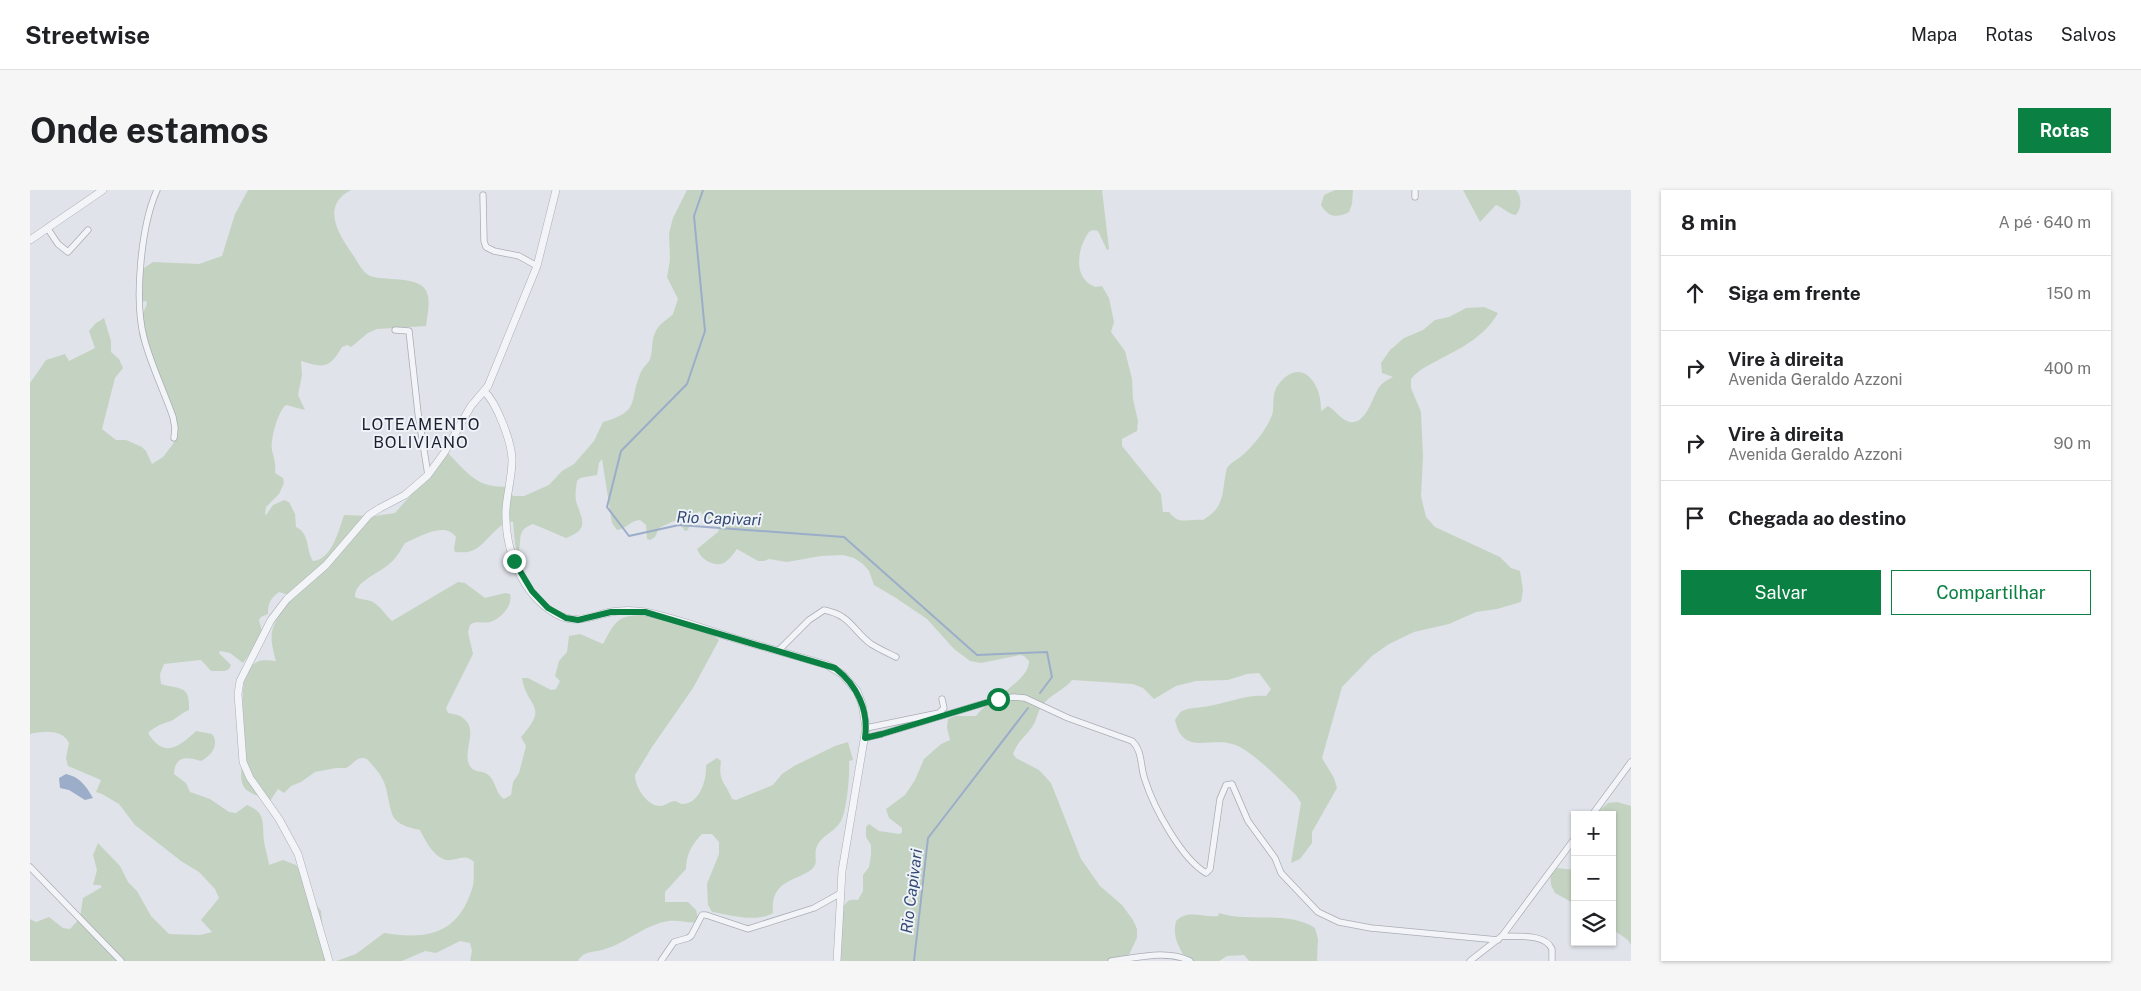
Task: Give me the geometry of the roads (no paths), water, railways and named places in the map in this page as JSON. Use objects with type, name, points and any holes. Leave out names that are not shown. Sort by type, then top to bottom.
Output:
[{"type":"street","points":[[30,240],[103,190]]},
{"type":"street","points":[[157,190],[144,245],[140,283],[140,311],[149,356],[173,417],[174,438]]},
{"type":"street","points":[[329,961],[298,854],[279,819],[250,778],[242,762],[238,689],[265,630],[287,599],[326,565],[369,516],[405,495],[428,475],[471,406],[484,391],[492,377],[537,266],[556,190]]},
{"type":"street","points":[[482,195],[486,247],[494,251],[519,256],[537,266]]},
{"type":"street","points":[[48,229],[58,244],[68,252],[88,230]]},
{"type":"street","points":[[395,330],[409,331],[418,413],[428,475]]},
{"type":"street","points":[[484,391],[494,404],[507,438],[512,459],[506,509],[510,552],[519,572],[532,591],[548,608],[566,618],[578,620],[611,612],[645,612],[827,665],[842,674],[857,691],[862,704],[866,728],[846,844],[837,961]]},
{"type":"street","points":[[778,650],[809,620],[824,610],[838,614],[847,620],[870,643],[896,657]]},
{"type":"street","points":[[865,738],[998,699],[1025,698],[1068,718],[1132,741],[1138,749],[1145,783],[1168,829],[1178,844],[1206,873],[1210,869],[1220,799],[1226,786],[1232,784],[1248,821],[1274,858],[1281,873],[1318,912],[1339,922],[1371,928],[1500,938],[1539,938],[1546,941],[1552,949],[1552,961]]},
{"type":"street","points":[[866,728],[939,713],[944,708],[942,699]]},
{"type":"street","points":[[1595,811],[1631,762]]},
{"type":"street","points":[[1470,961],[1500,938],[1571,843]]},
{"type":"street","points":[[30,868],[121,961]]},
{"type":"street","points":[[661,961],[674,942],[691,936],[702,915],[706,914],[748,929],[814,908],[841,893]]},
{"type":"street","points":[[1111,961],[1165,955],[1176,955],[1190,961]]},
{"type":"water","points":[[66,774],[75,777],[82,783],[93,798],[85,800],[69,790],[60,788],[59,778]]},
{"type":"waterway","name":"Rio Capivari","points":[[703,190],[694,216],[705,331],[687,384],[621,451],[607,507],[629,536],[679,525],[844,537],[977,655],[1047,652],[1052,677],[1040,693]]},
{"type":"waterway","name":"Rio Capivari","points":[[914,961],[928,838],[1028,708]]},
{"type":"district","name":"LOTEAMENTO BOLIVIANO","points":[[421,433]]}]
